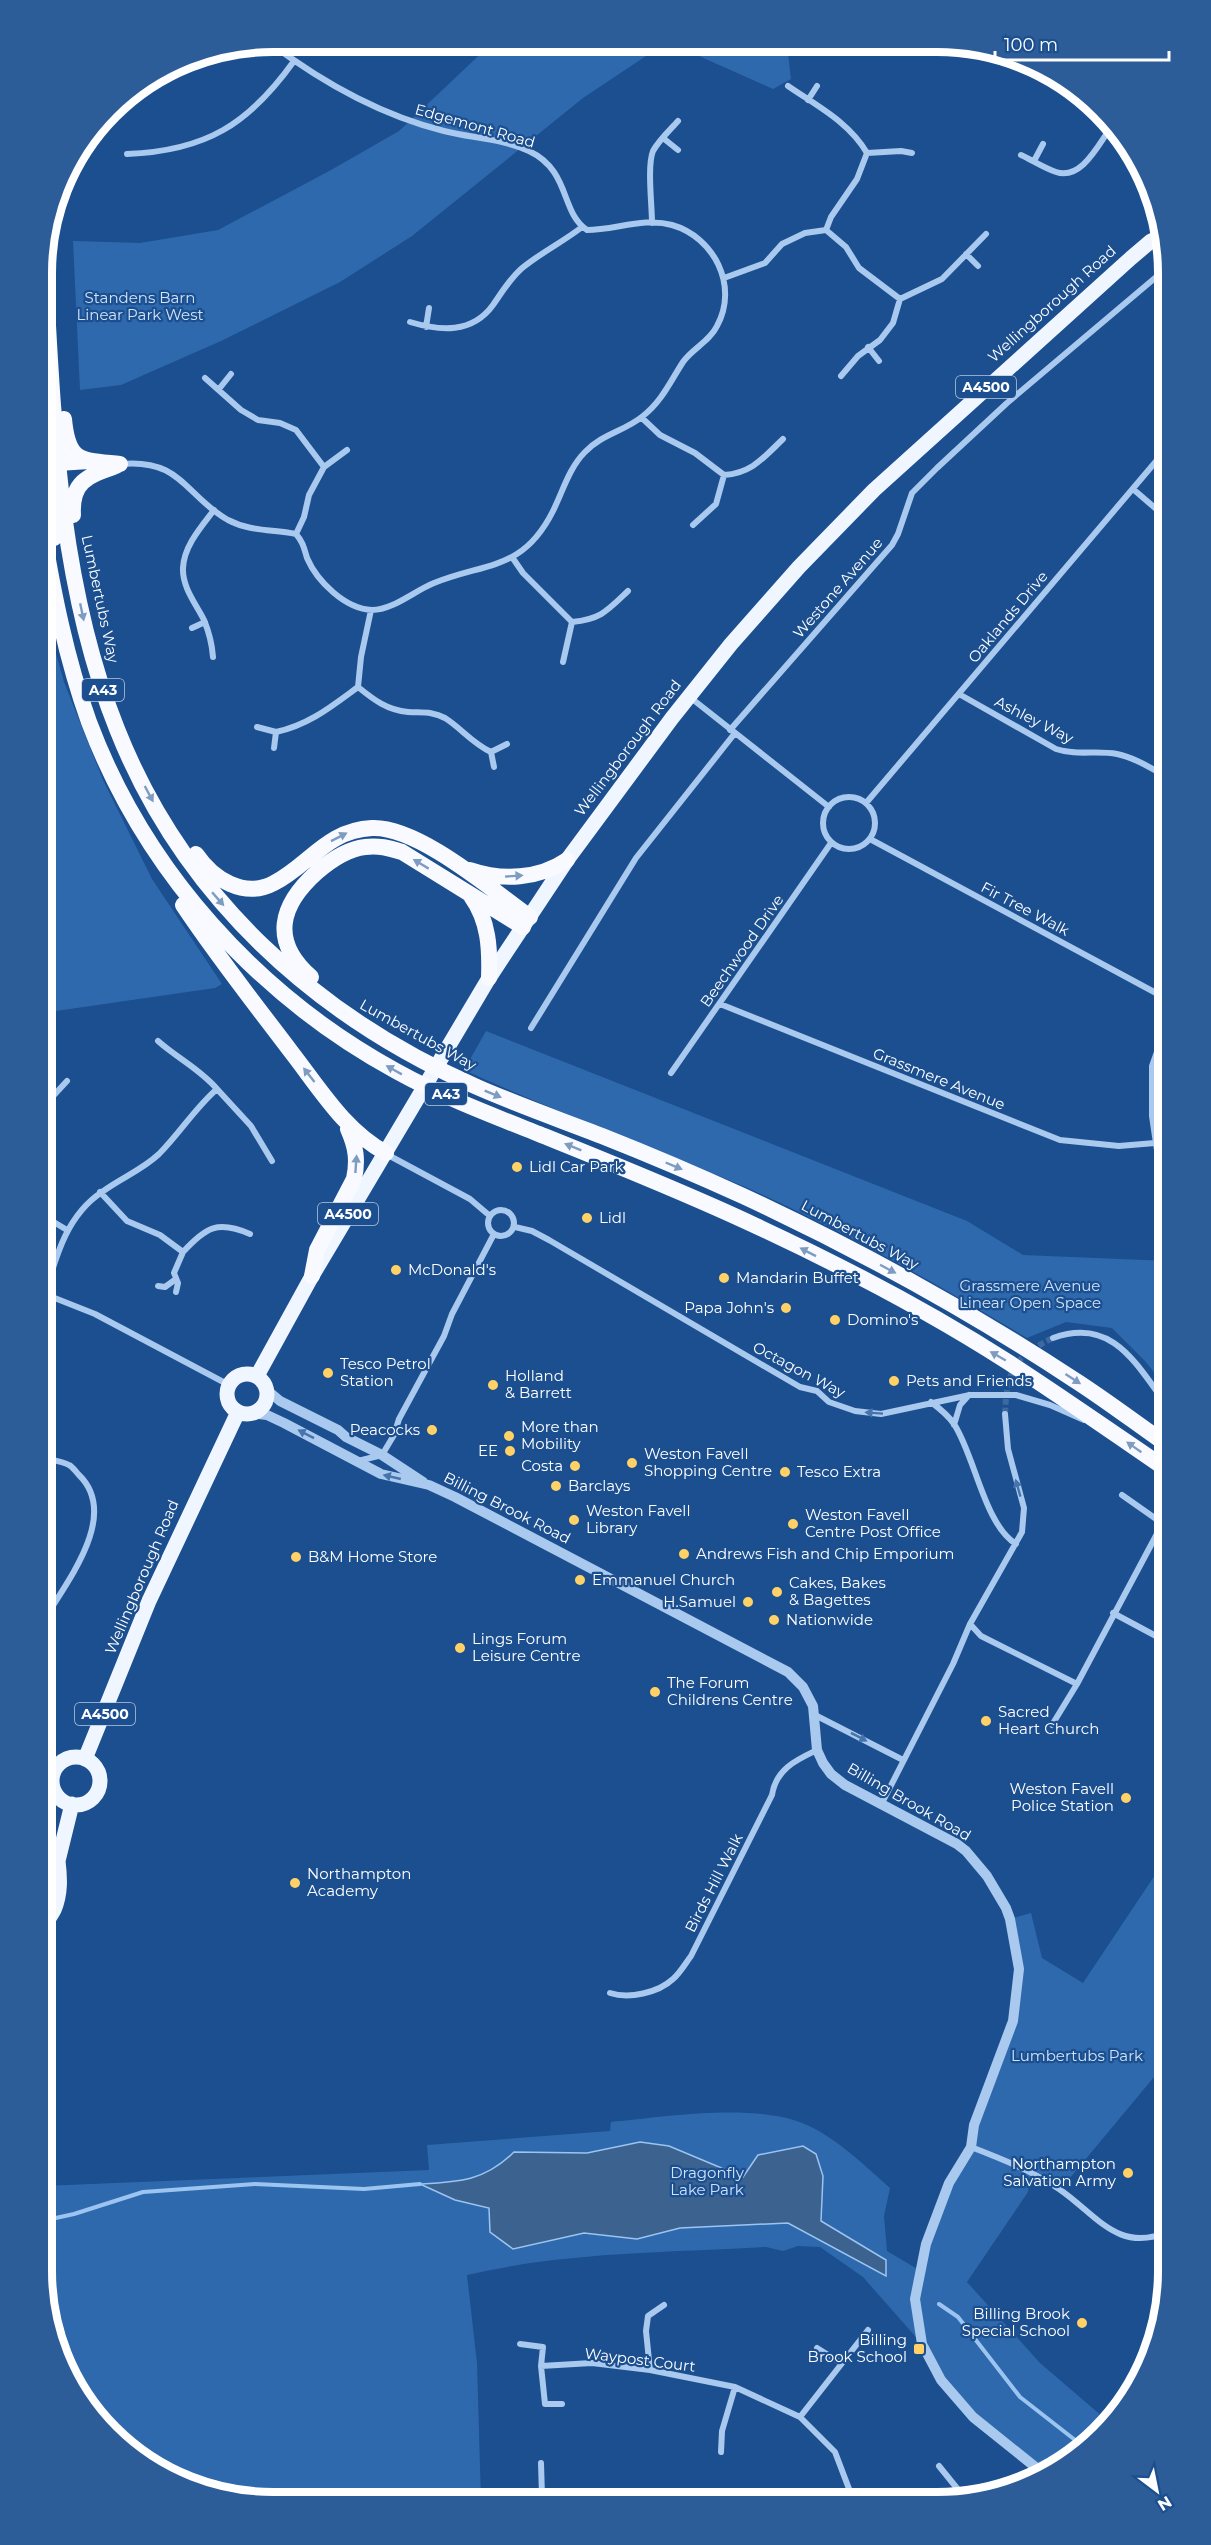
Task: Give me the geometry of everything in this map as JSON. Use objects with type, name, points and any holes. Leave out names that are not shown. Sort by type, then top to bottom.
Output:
[{"type":"highway","points":[[52,347],[60,375],[65,432],[70,448],[81,458],[89,461]]},
{"type":"highway","name":"Lumbertubs Way","points":[[52,385],[58,463],[70,554],[87,634],[101,685],[118,732],[161,817],[185,856],[217,898],[275,959],[326,1001],[384,1040],[475,1086],[674,1165],[823,1235],[988,1326],[1074,1379],[1158,1438]]},
{"type":"highway","points":[[52,468],[58,463],[89,461],[120,464]]},
{"type":"highway","points":[[70,554],[74,520],[72,504],[78,486],[91,475],[120,464]]},
{"type":"highway","points":[[52,524],[68,616],[67,652]]},
{"type":"highway","name":"A43","points":[[52,581],[67,652],[90,722],[115,781],[142,830],[167,869],[227,941],[297,1006],[364,1053],[400,1074],[482,1111],[605,1160],[755,1225],[900,1299],[1005,1360],[1158,1463]]},
{"type":"highway","points":[[161,817],[182,833],[199,858],[218,879],[234,887],[252,888],[274,883],[321,846],[346,832],[373,828],[401,832],[458,866],[526,922]]},
{"type":"highway","points":[[142,830],[172,889],[198,928],[344,1121],[369,1144],[386,1153]]},
{"type":"highway","points":[[384,1040],[302,969],[292,956],[286,942],[284,926],[287,910],[301,890],[328,863],[346,852],[364,847],[383,847],[402,852],[470,895],[526,922]]},
{"type":"highway","points":[[458,866],[503,877],[545,871],[567,860]]},
{"type":"highway","points":[[470,895],[487,929],[490,950],[489,978]]},
{"type":"highway","points":[[312,1276],[317,1250],[354,1179],[357,1168],[356,1148],[344,1121]]},
{"type":"main road","name":"Wellingborough Road","points":[[257,1376],[312,1276],[489,978],[567,860],[689,696],[799,567],[874,490],[945,424],[1156,240]]},
{"type":"main road","points":[[244,1374],[257,1376],[264,1382],[267,1390],[264,1405],[245,1413],[228,1399],[229,1385],[244,1374]]},
{"type":"main road","name":"Wellingborough Road","points":[[85,1759],[149,1601],[245,1413]]},
{"type":"main road","points":[[52,1772],[63,1760],[78,1757],[85,1759],[97,1770],[99,1787],[92,1798],[80,1804],[72,1804],[57,1796],[52,1787]]},
{"type":"main road","points":[[52,1871],[58,1861],[72,1804]]},
{"type":"main road","points":[[52,1913],[61,1881],[58,1861]]},
{"type":"street","name":"Edgemont Road","points":[[283,52],[327,83],[361,101],[402,118],[443,131],[528,151],[551,167],[562,183],[574,217],[582,226]]},
{"type":"street","points":[[127,154],[177,149],[225,130],[258,105],[294,60]]},
{"type":"street","points":[[808,100],[817,86]]},
{"type":"street","points":[[788,87],[847,126],[858,137],[867,153]]},
{"type":"street","points":[[652,223],[649,171],[653,152],[678,121]]},
{"type":"street","points":[[1021,155],[1057,173],[1077,170],[1107,132]]},
{"type":"street","points":[[663,138],[678,150]]},
{"type":"street","points":[[1034,161],[1043,144]]},
{"type":"street","points":[[867,153],[901,151],[912,153]]},
{"type":"street","points":[[826,230],[831,217],[857,179],[867,153]]},
{"type":"street","points":[[120,464],[153,465],[174,474],[214,510],[247,528],[296,534],[303,541],[308,559],[317,574],[348,604],[371,610],[384,608],[433,583],[485,569],[512,557],[539,533],[552,514],[573,468],[584,453],[608,434],[642,417],[665,394],[684,361],[717,327],[726,292],[720,265],[699,239],[670,225],[629,224],[595,230],[586,230],[582,226],[563,242],[523,267],[503,287],[493,305],[468,325],[448,330],[410,322]]},
{"type":"street","points":[[724,278],[765,263],[782,244],[805,233],[826,230],[846,247],[859,268],[900,299]]},
{"type":"street","points":[[841,376],[858,356],[880,339],[893,323],[900,299],[942,279],[986,234]]},
{"type":"street","points":[[966,254],[978,266]]},
{"type":"street","name":"Westone Avenue","points":[[531,1028],[636,858],[733,732],[892,545],[912,494],[1007,403],[1158,275]]},
{"type":"street","points":[[426,327],[429,308]]},
{"type":"street","points":[[868,347],[879,361]]},
{"type":"street","points":[[219,389],[231,375]]},
{"type":"street","points":[[205,378],[242,410],[258,420],[280,423],[296,430],[324,467]]},
{"type":"street","points":[[642,417],[660,435],[695,453],[724,475],[740,474],[753,467],[783,439]]},
{"type":"street","points":[[296,534],[304,517],[309,495],[324,467],[347,450]]},
{"type":"street","name":"Oaklands Drive","points":[[866,804],[1158,459]]},
{"type":"street","points":[[693,525],[716,504],[724,475]]},
{"type":"street","points":[[1133,489],[1158,511]]},
{"type":"street","points":[[213,657],[212,643],[205,622],[185,582],[183,567],[195,535],[214,510]]},
{"type":"street","points":[[512,557],[523,573],[572,622]]},
{"type":"street","points":[[572,622],[595,619],[603,615],[628,591]]},
{"type":"street","points":[[257,727],[276,732],[294,728],[322,715],[358,687],[361,657],[371,610]]},
{"type":"street","points":[[192,628],[205,622]]},
{"type":"street","points":[[564,662],[572,622]]},
{"type":"street","points":[[358,687],[375,701],[390,709],[410,712],[427,711],[445,718],[476,745],[490,752],[494,766]]},
{"type":"street","name":"Ashley Way","points":[[959,694],[1056,749],[1071,754],[1116,754],[1136,759],[1158,772]]},
{"type":"street","points":[[689,696],[829,807]]},
{"type":"street","points":[[274,748],[276,732]]},
{"type":"street","points":[[490,752],[507,744]]},
{"type":"street","points":[[844,798],[853,798],[866,804],[875,819],[875,828],[870,839],[855,849],[846,849],[831,843],[824,829],[824,820],[829,807],[844,798]]},
{"type":"street","name":"Fir Tree Walk","points":[[870,839],[1158,994]]},
{"type":"street","name":"Beechwood Drive","points":[[670,1073],[831,843]]},
{"type":"street","name":"Grassmere Avenue","points":[[720,1004],[1060,1140],[1119,1146],[1155,1143]]},
{"type":"street","points":[[158,1041],[180,1060],[199,1070],[251,1126],[272,1161]]},
{"type":"street","points":[[1158,1049],[1152,1066],[1152,1116],[1158,1162]]},
{"type":"street","points":[[52,1097],[67,1081]]},
{"type":"street","points":[[52,1271],[67,1230],[86,1206],[100,1192],[145,1166],[158,1155],[204,1100],[217,1089]]},
{"type":"street","points":[[386,1153],[470,1199],[490,1216]]},
{"type":"street","points":[[100,1192],[128,1221],[160,1235],[183,1252]]},
{"type":"street","points":[[498,1210],[508,1211],[514,1218],[514,1227],[507,1235],[494,1234],[489,1228],[490,1216],[498,1210]]},
{"type":"street","points":[[52,1221],[67,1230]]},
{"type":"street","points":[[176,1292],[178,1283],[174,1273],[183,1252],[198,1236],[210,1228],[222,1226],[236,1228],[250,1234]]},
{"type":"street","name":"Octagon Way","points":[[514,1227],[532,1231],[549,1240],[800,1386],[818,1391],[829,1402],[855,1411],[881,1414],[970,1395],[1016,1395],[1050,1405],[1076,1418],[1099,1423]]},
{"type":"street","points":[[357,1461],[382,1455],[494,1234]]},
{"type":"street","points":[[158,1286],[165,1287],[176,1279]]},
{"type":"street","points":[[52,1296],[95,1314],[229,1385]]},
{"type":"street","points":[[1053,1338],[1071,1332],[1106,1337],[1122,1348],[1158,1394]]},
{"type":"street","name":"Billing Brook Road","points":[[267,1390],[280,1401],[338,1430],[346,1437],[382,1455],[429,1485],[782,1669],[803,1687],[810,1697],[815,1715],[817,1750],[831,1774],[845,1785],[882,1803],[966,1851],[987,1876],[1010,1919],[1019,1969],[1013,2021],[974,2125],[971,2147],[949,2183],[920,2270],[915,2299],[922,2344],[941,2380],[973,2416],[1037,2469]]},
{"type":"street","points":[[954,1425],[960,1406],[970,1395]]},
{"type":"street","points":[[931,1402],[954,1425],[996,1521],[1007,1539],[1016,1544]]},
{"type":"street","name":"Billing Brook Road","points":[[245,1413],[272,1417],[381,1474],[429,1485]]},
{"type":"street","points":[[882,1803],[953,1664],[970,1624],[1022,1532],[1024,1508],[1008,1449],[1005,1414]]},
{"type":"street","points":[[52,1461],[69,1465],[89,1484],[96,1509],[91,1535],[52,1606]]},
{"type":"street","points":[[1122,1495],[1158,1520]]},
{"type":"street","points":[[1052,1725],[1077,1684],[1158,1532]]},
{"type":"street","points":[[1113,1614],[1158,1637]]},
{"type":"street","points":[[970,1624],[981,1636],[1077,1684]]},
{"type":"street","points":[[815,1715],[903,1760]]},
{"type":"street","name":"Birds Hill Walk","points":[[610,1993],[619,1996],[648,1992],[672,1980],[690,1956],[772,1795],[776,1781],[784,1769],[817,1750]]},
{"type":"street","points":[[971,2147],[1017,2165],[1060,2190],[1112,2232],[1140,2240],[1158,2235]]},
{"type":"street","points":[[650,2370],[646,2331],[648,2316],[664,2306]]},
{"type":"street","points":[[850,2492],[835,2452],[800,2417],[868,2330]]},
{"type":"street","points":[[520,2344],[543,2347],[541,2366],[545,2404],[562,2404]]},
{"type":"street","points":[[817,2348],[841,2363]]},
{"type":"street","name":"Waypost Court","points":[[541,2366],[592,2362],[650,2370],[735,2387],[800,2417]]},
{"type":"street","points":[[721,2452],[722,2431],[735,2387]]},
{"type":"street","points":[[541,2463],[542,2492]]},
{"type":"street","points":[[939,2466],[960,2491]]},
{"type":"green space","name":"Standens Barn Linear Park West","points":[[482,52],[652,52],[583,98],[412,236],[340,282],[221,341],[121,385],[80,390],[73,241],[140,243],[218,230],[399,131]]},
{"type":"green space","points":[[690,52],[788,52],[791,79],[773,89]]},
{"type":"green space","points":[[52,639],[64,682],[103,780],[152,879],[222,984],[215,988],[52,1012]]},
{"type":"green space","name":"Grassmere Avenue Linear Open Space","points":[[486,1031],[967,1221],[1023,1255],[1158,1261],[1158,1377],[1112,1328],[1066,1322],[1027,1338],[891,1259],[786,1206],[464,1070]]},
{"type":"green space","points":[[1158,1870],[1158,2072],[1060,2190],[1031,2173],[1028,2192],[967,2282],[1040,2363],[1104,2417],[1072,2447],[1037,2469],[973,2417],[922,2344],[863,2277],[820,2247],[798,2246],[783,2251],[766,2247],[578,2258],[504,2267],[467,2275],[477,2363],[481,2492],[259,2492],[203,2481],[163,2463],[117,2428],[82,2382],[69,2356],[54,2300],[52,2186],[429,2170],[427,2145],[610,2131],[611,2122],[656,2117],[708,2113],[759,2114],[802,2123],[826,2135],[890,2188],[884,2216],[887,2251],[919,2270],[926,2244],[971,2147],[1013,2021],[1019,1969],[1010,1919],[1031,1913],[1042,1958],[1083,1983]]},
{"type":"shaded area","points":[[640,2142],[669,2146],[743,2177],[758,2155],[803,2146],[816,2154],[823,2176],[821,2221],[886,2260],[886,2276],[788,2223],[680,2228],[637,2239],[584,2233],[513,2249],[490,2232],[489,2208],[455,2200],[420,2184],[471,2178],[493,2169],[514,2152],[587,2153]]},
{"type":"waterway","points":[[52,2219],[143,2192],[255,2184],[364,2189],[420,2184]]},
{"type":"waterway","points":[[939,2304],[958,2317],[1020,2397],[1078,2442]]},
{"type":"tunnel","points":[[1005,1414],[1008,1387],[1015,1367],[1029,1352],[1053,1338]]},
{"type":"place","name":"Lidl Car Park","points":[[517,1167]]},
{"type":"place","name":"Lidl","points":[[587,1218]]},
{"type":"place","name":"McDonald's","points":[[396,1270]]},
{"type":"place","name":"Mandarin Buffet","points":[[724,1278]]},
{"type":"place","name":"Papa John's","points":[[786,1308]]},
{"type":"place","name":"Domino's","points":[[835,1320]]},
{"type":"place","name":"Tesco Petrol Station","points":[[328,1373]]},
{"type":"place","name":"Pets and Friends","points":[[894,1381]]},
{"type":"place","name":"Holland & Barrett","points":[[493,1385]]},
{"type":"place","name":"Peacocks","points":[[432,1430]]},
{"type":"place","name":"More than Mobility","points":[[509,1436]]},
{"type":"place","name":"EE","points":[[510,1451]]},
{"type":"place","name":"Weston Favell Shopping Centre","points":[[632,1463]]},
{"type":"place","name":"Costa","points":[[575,1466]]},
{"type":"place","name":"Tesco Extra","points":[[785,1472]]},
{"type":"place","name":"Barclays","points":[[556,1486]]},
{"type":"place","name":"Weston Favell Library","points":[[574,1520]]},
{"type":"place","name":"Weston Favell Centre Post Office","points":[[793,1524]]},
{"type":"place","name":"Andrews Fish and Chip Emporium","points":[[684,1554]]},
{"type":"place","name":"B&M Home Store","points":[[296,1557]]},
{"type":"place","name":"Emmanuel Church","points":[[580,1580]]},
{"type":"place","name":"Cakes, Bakes & Bagettes","points":[[777,1592]]},
{"type":"place","name":"H.Samuel","points":[[748,1602]]},
{"type":"place","name":"Nationwide","points":[[774,1620]]},
{"type":"place","name":"Lings Forum Leisure Centre","points":[[460,1648]]},
{"type":"place","name":"The Forum Childrens Centre","points":[[655,1692]]},
{"type":"place","name":"Sacred Heart Church","points":[[986,1721]]},
{"type":"place","name":"Weston Favell Police Station","points":[[1126,1798]]},
{"type":"place","name":"Northampton Academy","points":[[295,1883]]},
{"type":"place","name":"Northampton Salvation Army","points":[[1128,2173]]},
{"type":"place","name":"Billing Brook Special School","points":[[1082,2323]]},
{"type":"place","name":"Billing Brook School","points":[[919,2349]]},
{"type":"park label","name":"Lumbertubs Park","points":[[1077,2056]]},
{"type":"park label","name":"Dragonfly Lake Park","points":[[707,2182]]}]
